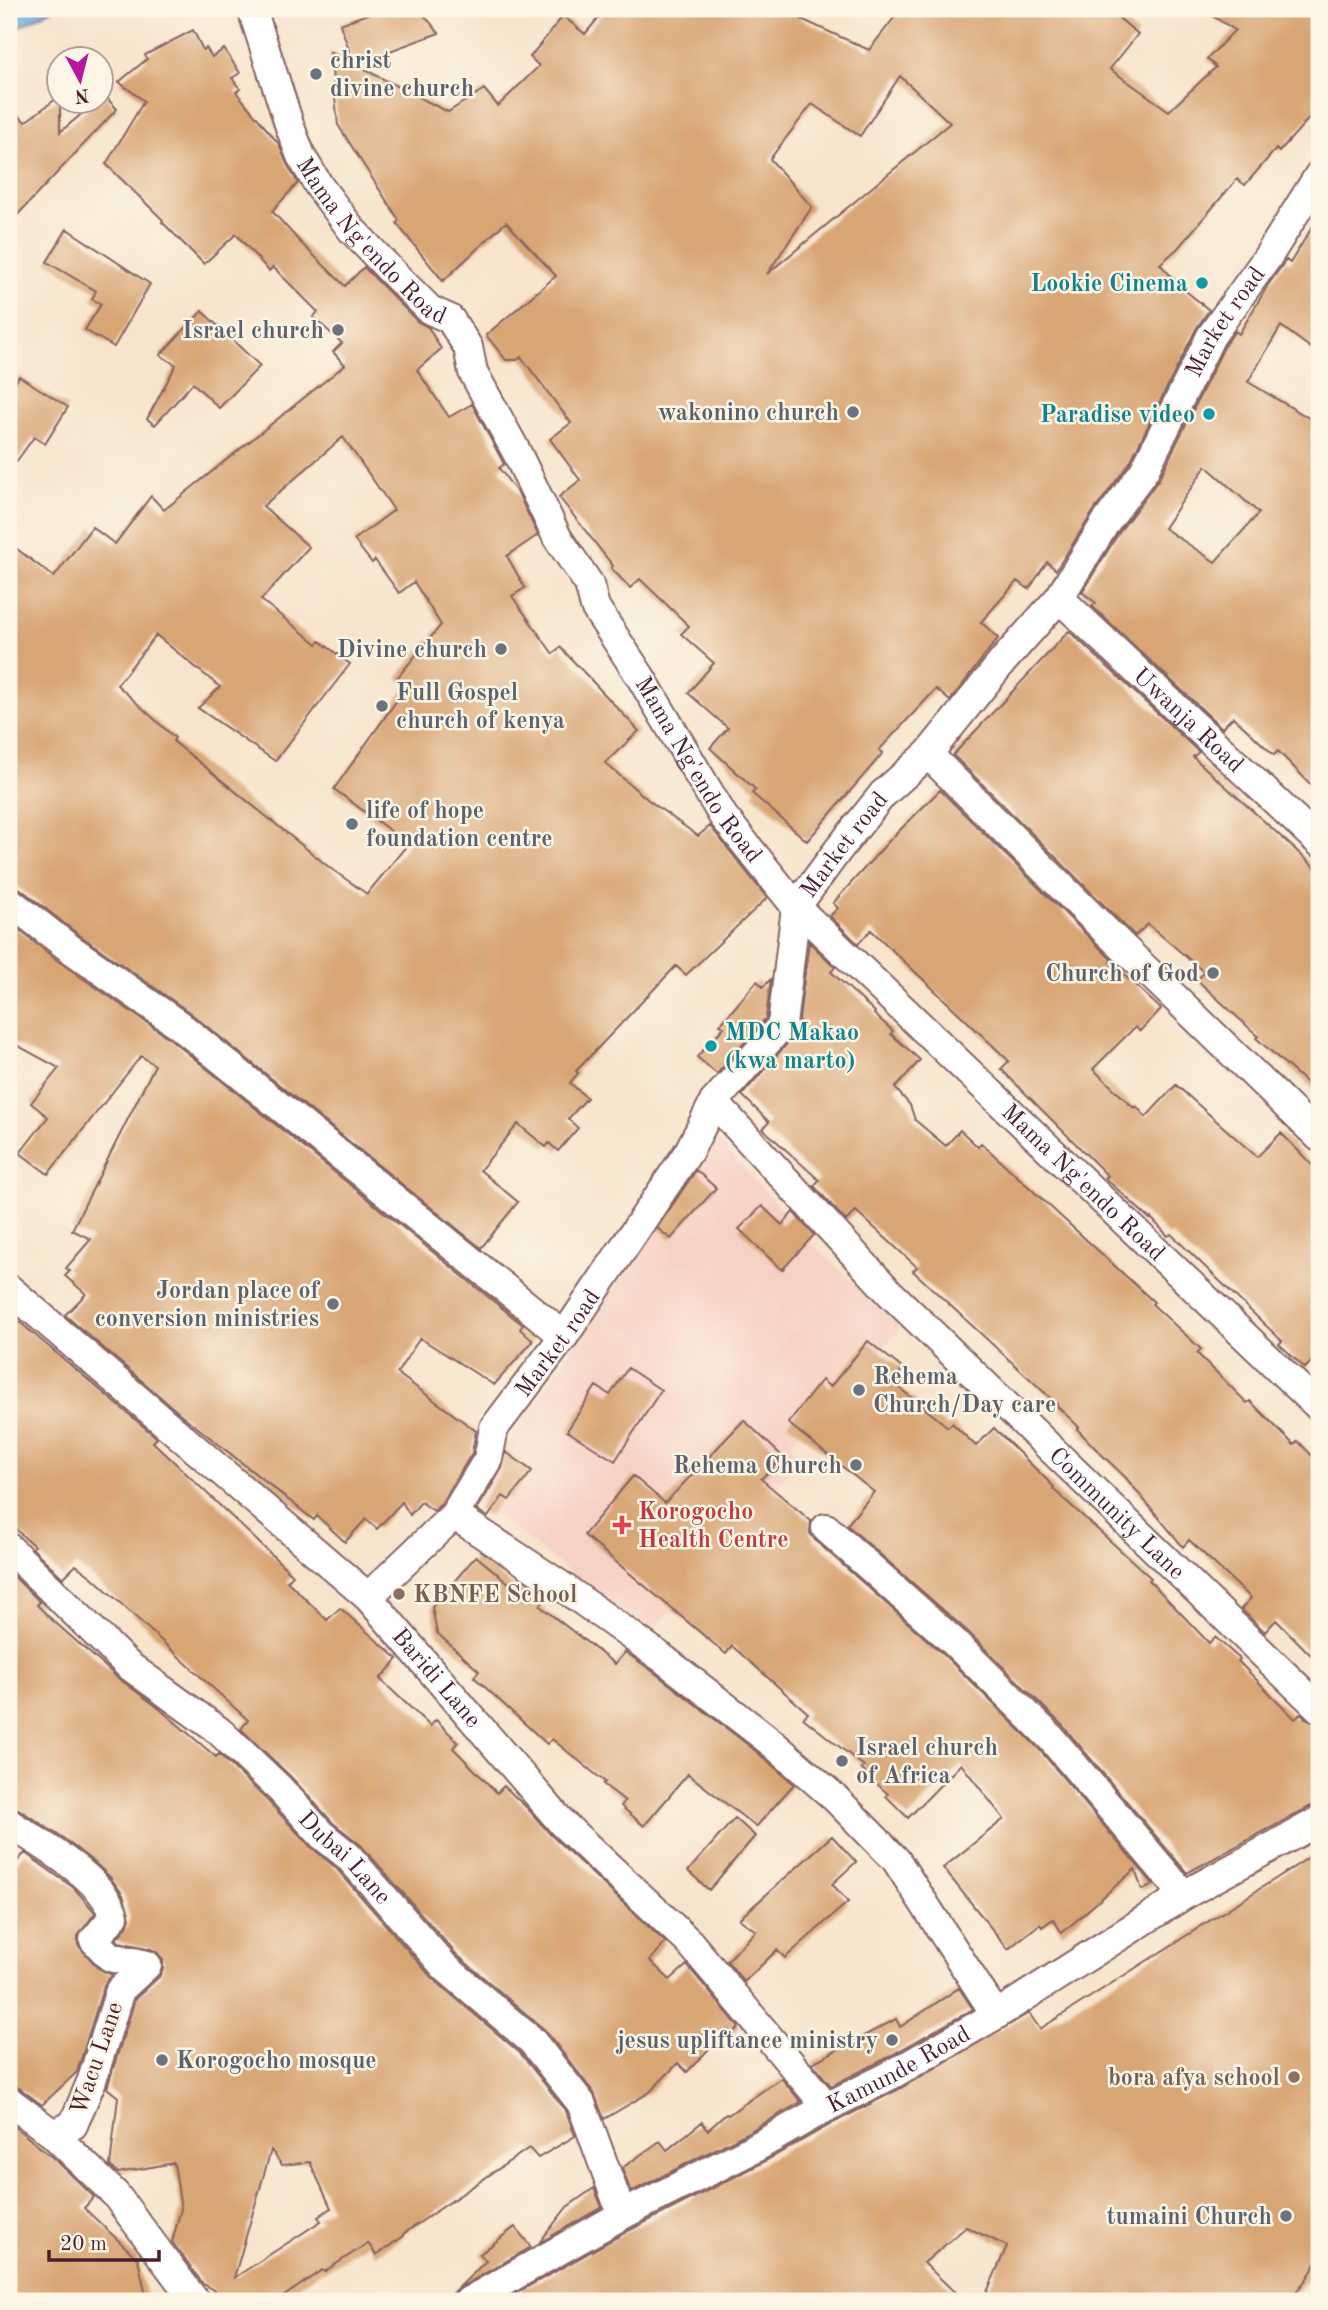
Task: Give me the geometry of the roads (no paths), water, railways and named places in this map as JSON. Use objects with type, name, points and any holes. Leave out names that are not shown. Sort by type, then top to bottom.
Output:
[{"type":"street","name":"Mama Ng'endo Road","points":[[253,10],[280,99],[301,156],[319,186],[352,230],[430,310],[450,319],[462,337],[468,347],[473,372],[517,453],[557,537],[589,583],[595,607],[640,676],[723,816],[796,907],[1319,1407]]},
{"type":"street","name":"Market road","points":[[368,1597],[454,1515],[488,1459],[494,1428],[564,1336],[689,1151],[714,1101],[782,1025],[796,907],[883,794],[928,754],[1003,661],[1059,598],[1106,522],[1144,471],[1211,336],[1267,258],[1319,176]]},
{"type":"street","name":"Uwanja Road","points":[[1059,598],[1319,842]]},
{"type":"street","points":[[928,754],[1319,1137]]},
{"type":"street","points":[[9,901],[68,947],[179,1025],[564,1336]]},
{"type":"street","name":"Community Lane","points":[[714,1101],[890,1293],[1319,1707]]},
{"type":"street","name":"Baridi Lane","points":[[9,1289],[368,1597],[562,1823],[690,1943],[827,2107]]},
{"type":"street","points":[[454,1515],[560,1585],[661,1657],[772,1743],[835,1798],[897,1860],[996,2015]]},
{"type":"street","points":[[826,1528],[954,1642],[1051,1738],[1184,1895]]},
{"type":"street","name":"Dubai Lane","points":[[9,1548],[128,1665],[219,1731],[280,1789],[322,1835],[348,1856],[445,1967],[532,2041],[581,2103],[622,2215]]},
{"type":"street","name":"Kamunde Road","points":[[469,2301],[622,2215],[891,2075],[996,2015],[1184,1895],[1319,1821]]},
{"type":"street","name":"Wacu Lane","points":[[9,1823],[77,1870],[111,1904],[114,1916],[94,1940],[110,1956],[147,1965],[120,1990],[92,2080],[73,2125],[53,2134]]},
{"type":"street","points":[[9,2101],[53,2134],[116,2194],[195,2301]]},
{"type":"water","points":[[9,9],[53,9],[9,32]]},
{"type":"place","name":"christ divine church","points":[[316,74]]},
{"type":"place","name":"Lookie Cinema","points":[[1202,283]]},
{"type":"place","name":"Israel church","points":[[338,330]]},
{"type":"place","name":"wakonino church","points":[[853,412]]},
{"type":"place","name":"Paradise video","points":[[1209,414]]},
{"type":"place","name":"Divine church","points":[[501,649]]},
{"type":"place","name":"Full Gospel church of kenya","points":[[382,706]]},
{"type":"place","name":"life of hope foundation centre","points":[[352,824]]},
{"type":"place","name":"Church of God","points":[[1213,973]]},
{"type":"place","name":"MDC Makao (kwa marto)","points":[[711,1046]]},
{"type":"place","name":"Jordan place of conversion ministries","points":[[333,1304]]},
{"type":"place","name":"Rehema Church/Day care","points":[[859,1390]]},
{"type":"place","name":"Rehema Church","points":[[856,1465]]},
{"type":"place","name":"Korogocho Health Centre","points":[[622,1525]]},
{"type":"place","name":"KBNFE School","points":[[399,1594]]},
{"type":"place","name":"Israel church of Africa","points":[[842,1761]]},
{"type":"place","name":"jesus upliftance ministry","points":[[892,2040]]},
{"type":"place","name":"Korogocho mosque","points":[[162,2060]]},
{"type":"place","name":"bora afya school","points":[[1294,2077]]},
{"type":"place","name":"tumaini Church","points":[[1286,2216]]}]
